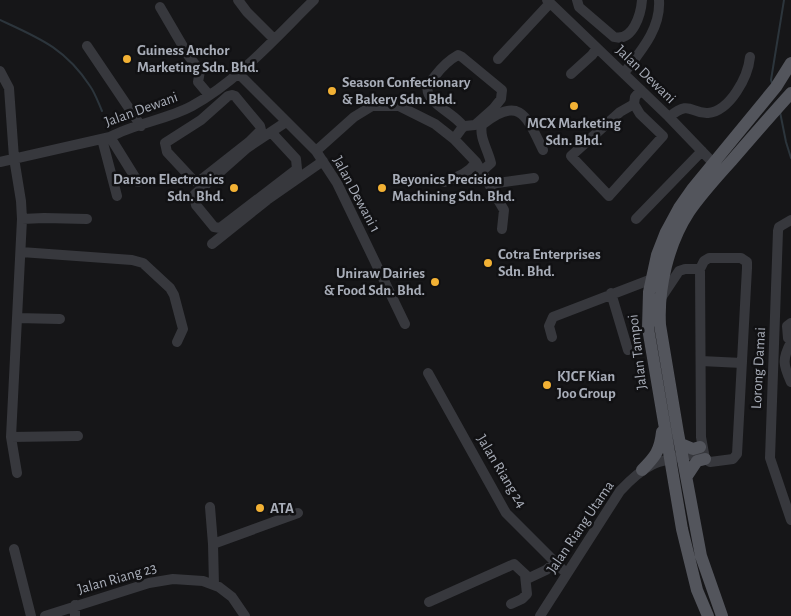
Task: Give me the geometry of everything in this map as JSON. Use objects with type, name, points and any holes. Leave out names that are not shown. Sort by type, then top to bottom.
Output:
[{"type":"main road","name":"Jalan Tampoi","points":[[722,616],[701,556],[660,326],[661,298],[669,257],[688,213],[703,194],[718,167],[791,64]]},
{"type":"main road","name":"Jalan Tampoi","points":[[708,616],[697,590],[688,559],[663,422],[648,328],[647,309],[657,255],[666,232],[693,188],[718,167],[787,98]]},
{"type":"main road","points":[[642,470],[654,459],[660,447],[663,422]]},
{"type":"main road","points":[[682,450],[702,448],[697,461],[687,476]]},
{"type":"main road","points":[[642,470],[660,468],[667,472],[674,484]]},
{"type":"street","points":[[238,0],[274,39]]},
{"type":"street","name":"Jalan Dewani","points":[[0,162],[106,138],[170,116],[192,106],[238,73],[314,0]]},
{"type":"street","points":[[577,0],[579,7],[614,37],[619,38],[626,36],[637,23],[642,0]]},
{"type":"street","points":[[624,73],[654,30],[659,0]]},
{"type":"street","points":[[498,59],[553,3]]},
{"type":"street","name":"Jalan Dewani","points":[[553,3],[718,167]]},
{"type":"street","points":[[160,7],[188,55],[200,71],[198,82],[209,95]]},
{"type":"street","points":[[86,46],[141,126]]},
{"type":"street","points":[[571,74],[592,56],[597,48]]},
{"type":"street","points":[[454,139],[462,128],[475,125],[493,109],[501,99],[502,90],[462,57],[458,56],[452,58],[439,70],[428,85],[428,92],[433,100],[460,122],[462,128]]},
{"type":"street","points":[[669,117],[677,110],[683,108],[691,108],[706,113],[718,110],[735,93],[745,78],[750,57]]},
{"type":"street","points":[[0,71],[8,88],[22,219],[22,252],[11,437],[17,473]]},
{"type":"street","name":"Jalan Dewani 1","points":[[238,73],[316,151],[323,161],[337,183],[405,324]]},
{"type":"street","points":[[634,104],[620,112],[571,156],[609,196],[664,136],[640,114],[634,104],[634,97],[641,90]]},
{"type":"street","points":[[228,96],[235,96],[260,126],[260,130],[249,142],[202,180],[194,181],[167,152],[165,143],[201,120],[228,96]]},
{"type":"street","points":[[192,106],[201,120]]},
{"type":"street","points":[[316,151],[354,117],[372,106],[398,106],[435,124],[454,139],[476,162],[504,210],[502,229]]},
{"type":"street","points":[[482,171],[491,162],[488,149],[480,133],[482,125],[505,111],[517,111],[528,118],[543,150]]},
{"type":"street","points":[[271,132],[296,159],[297,169],[220,228],[214,227],[196,204],[194,195],[247,148],[271,132],[286,122]]},
{"type":"street","points":[[106,138],[138,182]]},
{"type":"street","points":[[106,138],[117,196]]},
{"type":"street","points":[[636,219],[702,151]]},
{"type":"street","points":[[212,244],[267,200],[323,161]]},
{"type":"street","points":[[444,182],[471,170],[476,162]]},
{"type":"street","points":[[490,184],[534,178]]},
{"type":"street","points":[[22,219],[88,220]]},
{"type":"street","name":"Lorong Damai","points":[[791,220],[779,227],[778,231],[770,458],[791,520]]},
{"type":"street","points":[[22,252],[132,260],[143,263],[170,288],[174,295],[183,329],[177,342]]},
{"type":"street","points":[[709,258],[741,258],[747,262],[737,454],[733,459],[710,462],[702,448],[701,361],[700,269],[704,261],[709,258]]},
{"type":"street","points":[[661,298],[679,271],[700,269]]},
{"type":"street","points":[[552,337],[549,326],[553,317],[611,293],[652,279]]},
{"type":"street","points":[[611,293],[628,350]]},
{"type":"street","points":[[17,318],[60,319]]},
{"type":"street","points":[[790,323],[787,334],[791,341],[784,360],[785,369],[791,382]]},
{"type":"street","points":[[701,361],[742,363]]},
{"type":"street","name":"Jalan Riang 24","points":[[428,373],[506,513],[566,573]]},
{"type":"street","points":[[11,437],[78,436]]},
{"type":"street","name":"Jalan Riang Utama","points":[[540,616],[620,491],[642,470],[658,461],[670,458],[682,450]]},
{"type":"street","points":[[210,507],[214,585]]},
{"type":"street","points":[[213,544],[298,513]]},
{"type":"street","points":[[14,549],[32,616]]},
{"type":"street","points":[[429,602],[514,564],[529,578],[555,563]]},
{"type":"street","points":[[511,604],[522,599],[526,594],[525,575]]},
{"type":"street","name":"Jalan Riang 23","points":[[45,616],[75,611],[159,580],[173,579],[203,581],[214,585],[232,597],[245,616]]},
{"type":"waterway","points":[[772,83],[784,0]]},
{"type":"waterway","points":[[0,20],[39,39],[61,53],[81,73],[95,95],[102,111]]},
{"type":"waterway","points":[[780,112],[791,158]]},
{"type":"place","name":"Guiness Anchor Marketing Sdn. Bhd.","points":[[127,59]]},
{"type":"place","name":"Season Confectionary & Bakery Sdn. Bhd.","points":[[332,91]]},
{"type":"place","name":"MCX Marketing Sdn. Bhd.","points":[[574,106]]},
{"type":"place","name":"Darson Electronics Sdn. Bhd.","points":[[234,188]]},
{"type":"place","name":"Beyonics Precision Machining Sdn. Bhd.","points":[[382,188]]},
{"type":"place","name":"Cotra Enterprises Sdn. Bhd.","points":[[488,263]]},
{"type":"place","name":"Uniraw Dairies & Food Sdn. Bhd.","points":[[435,282]]},
{"type":"place","name":"KJCF Kian Joo Group","points":[[547,385]]},
{"type":"place","name":"ATA","points":[[260,508]]}]
